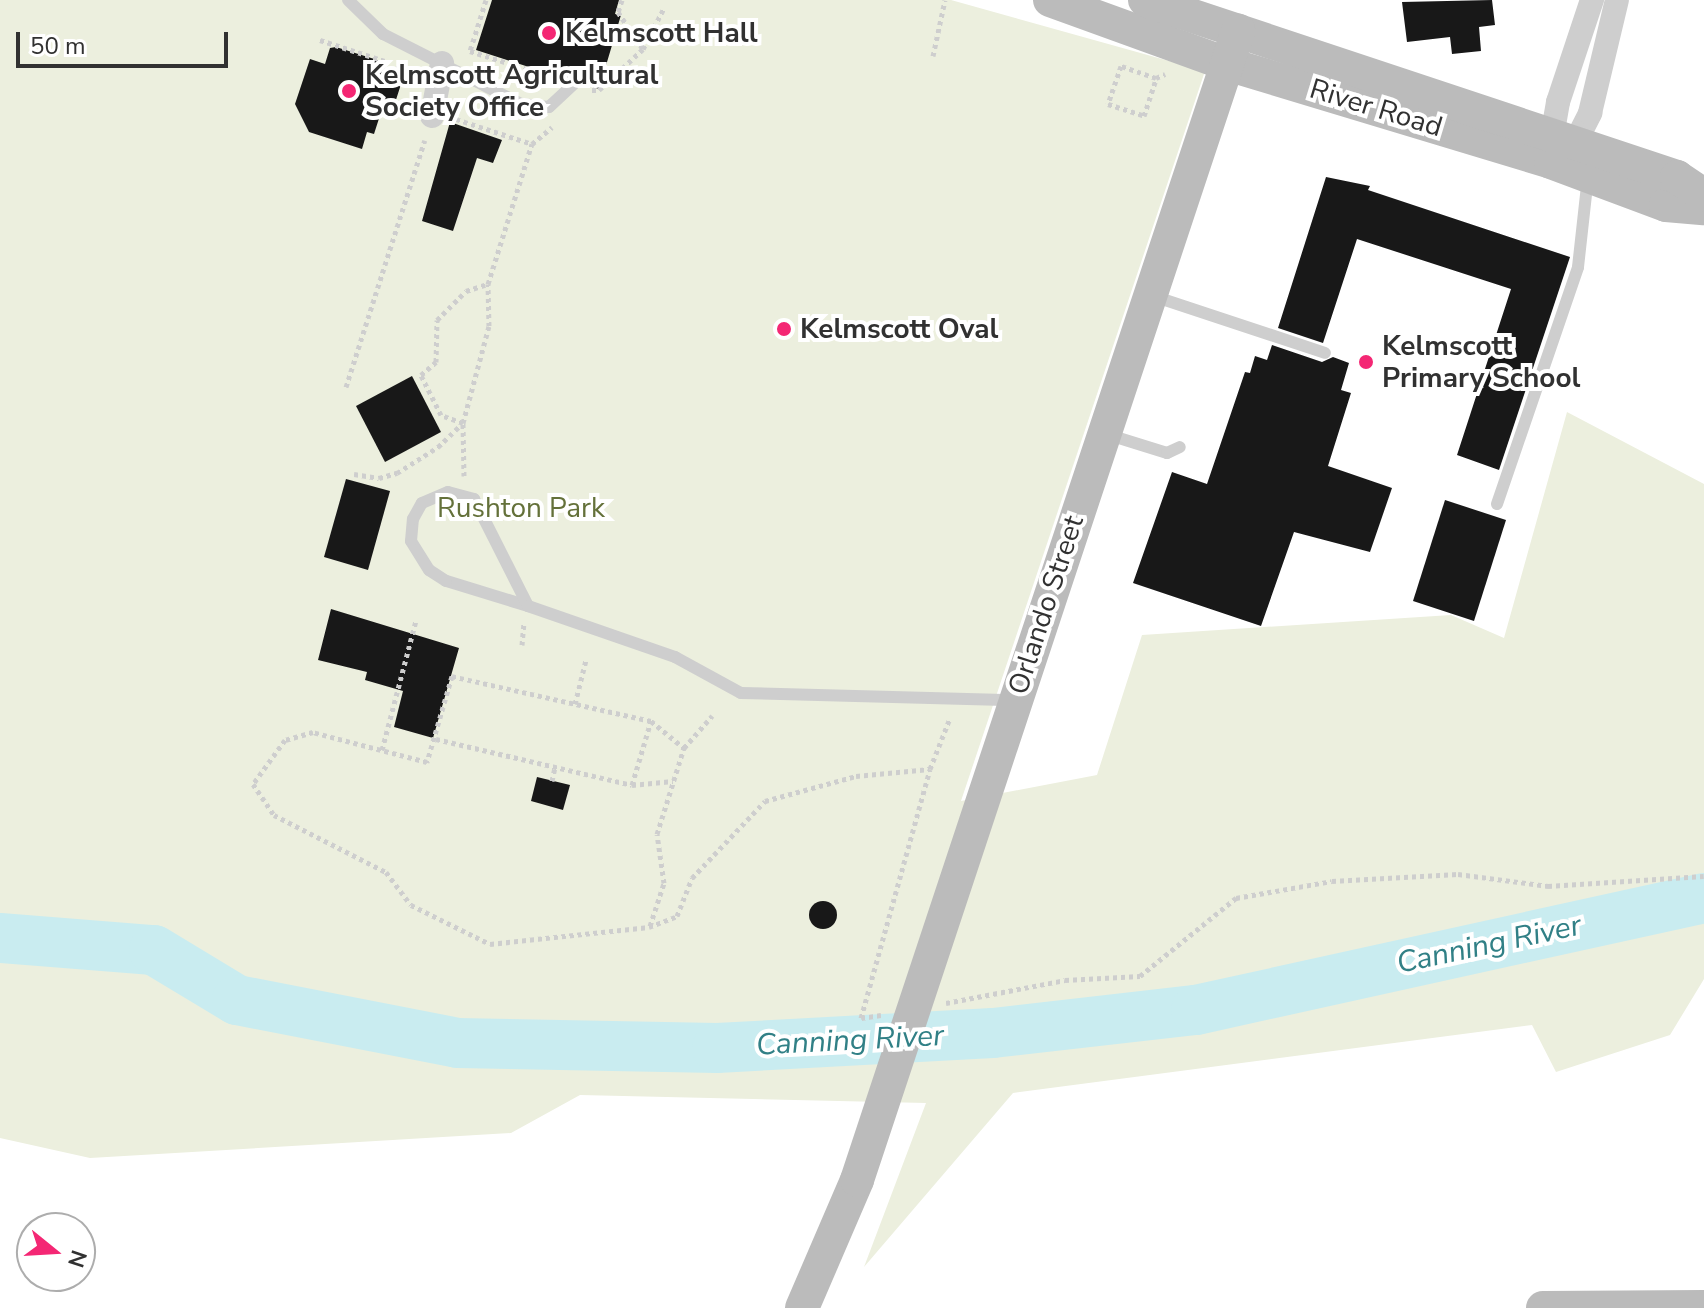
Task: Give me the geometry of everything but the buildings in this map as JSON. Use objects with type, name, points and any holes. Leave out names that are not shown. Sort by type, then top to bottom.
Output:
[{"type":"main road","name":"River Road","points":[[1050,0],[1227,64],[1677,177],[1704,195]]},
{"type":"main road","name":"River Road","points":[[1145,0],[1558,146],[1588,177],[1666,205],[1704,208]]},
{"type":"main road","name":"Orlando Street","points":[[827,1308],[868,1145],[1238,31]]},
{"type":"main road","name":"Orlando Street","points":[[802,1308],[857,1180]]},
{"type":"main road","points":[[1543,1308],[1704,1307]]},
{"type":"street","points":[[1558,146],[1592,0]]},
{"type":"street","points":[[1558,146],[1590,113],[1617,0]]},
{"type":"street","points":[[432,116],[442,63]]},
{"type":"lane","points":[[348,0],[383,34],[532,107],[549,107],[574,84]]},
{"type":"lane","points":[[1497,504],[1578,267],[1588,177]]},
{"type":"lane","points":[[1150,296],[1325,353]]},
{"type":"lane","points":[[1103,434],[1167,453],[1180,447]]},
{"type":"lane","points":[[528,606],[474,499],[448,492],[422,503],[413,519],[411,541],[429,570],[446,581],[675,657],[741,693],[1014,700]]},
{"type":"path","points":[[486,0],[470,51],[597,92],[643,49],[664,8]]},
{"type":"path","points":[[622,0],[618,12],[643,49]]},
{"type":"path","points":[[933,56],[945,0]]},
{"type":"path","points":[[1156,78],[1144,116],[1108,104],[1121,66],[1156,78],[1173,71]]},
{"type":"path","points":[[346,387],[432,116]]},
{"type":"path","points":[[465,466],[463,423],[489,326],[488,284],[532,144]]},
{"type":"path","points":[[463,423],[441,415],[421,375],[436,362],[433,332],[437,320],[466,291],[488,284]]},
{"type":"path","points":[[354,474],[379,478],[397,473],[438,447],[463,423]]},
{"type":"path","points":[[382,750],[416,620]]},
{"type":"path","points":[[522,645],[524,621]]},
{"type":"path","points":[[575,704],[586,660]]},
{"type":"path","points":[[684,748],[651,721],[452,676],[427,762],[313,732],[285,740],[253,784],[274,815],[386,872],[411,905],[490,944],[649,927],[677,916],[692,878],[745,819],[776,795],[856,776],[930,769]]},
{"type":"path","points":[[891,1014],[861,1018],[930,769],[951,715]]},
{"type":"path","points":[[649,927],[664,883],[657,834],[684,748],[712,716]]},
{"type":"path","points":[[632,785],[651,721]]},
{"type":"path","points":[[436,739],[632,785],[673,781]]},
{"type":"path","points":[[552,781],[555,767]]},
{"type":"path","points":[[932,1006],[1065,980],[1140,976],[1236,898],[1332,881],[1458,874],[1548,886],[1704,876]]},
{"type":"green space","name":"Rushton Park","points":[[0,0],[951,0],[1205,71],[961,801],[1097,775],[1142,635],[1451,615],[1504,638],[1567,412],[1704,484],[1704,979],[1670,1035],[1556,1072],[1532,1025],[1013,1093],[864,1267],[926,1103],[580,1095],[511,1133],[90,1158],[0,1138]]},
{"type":"waterway","name":"Canning River","points":[[0,938],[154,950],[237,1000],[458,1043],[717,1048],[993,1033],[1196,1010],[1704,898]]},
{"type":"place","name":"Kelmscott Hall","points":[[549,33]]},
{"type":"place","name":"Kelmscott Agricultural Society Office","points":[[349,91]]},
{"type":"place","name":"Kelmscott Oval","points":[[784,329]]},
{"type":"place","name":"Kelmscott Primary School","points":[[1366,362]]}]
